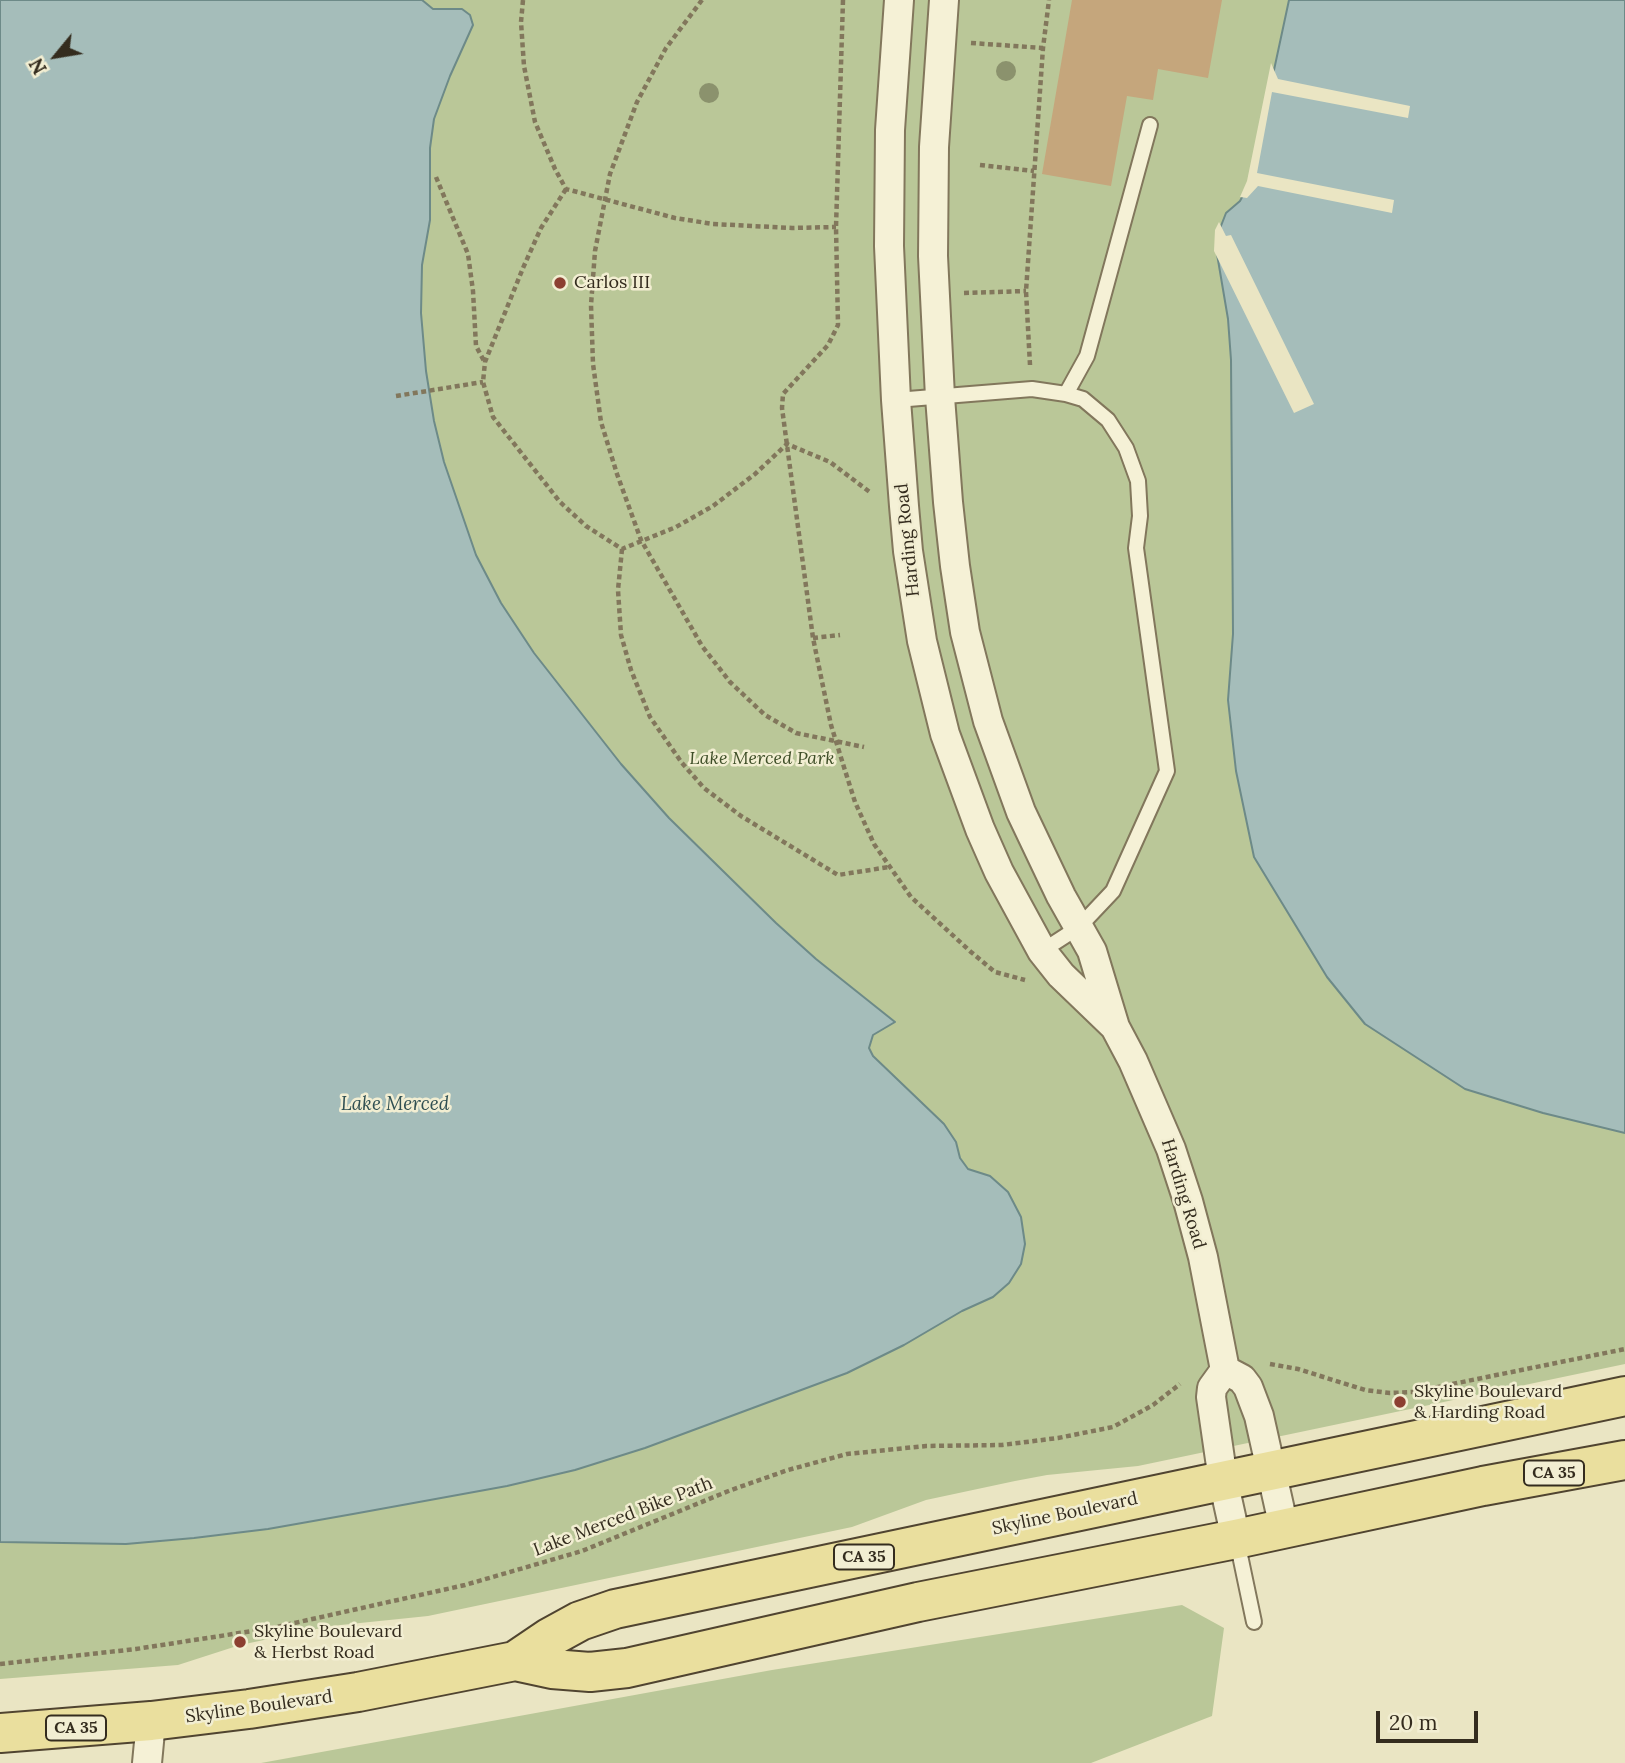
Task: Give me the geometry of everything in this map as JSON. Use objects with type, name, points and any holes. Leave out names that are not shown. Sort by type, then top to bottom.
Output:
[{"type":"main road","name":"Skyline Boulevard","points":[[0,1733],[151,1721],[358,1692],[515,1661],[580,1621],[615,1609],[1625,1396]]},
{"type":"main road","name":"Skyline Boulevard","points":[[515,1661],[552,1669],[590,1672],[628,1668],[918,1602],[1236,1539],[1483,1486],[1625,1460]]},
{"type":"main road","points":[[1483,1486],[1625,1472]]},
{"type":"street","name":"Harding Road","points":[[899,0],[888,194],[896,400],[904,506],[922,641],[945,734],[994,862],[1042,951],[1061,975],[1115,1027]]},
{"type":"street","name":"Harding Road","points":[[944,0],[933,194],[935,294],[940,397],[955,566],[965,632],[988,721],[1021,812],[1061,896],[1092,951],[1115,1027],[1152,1102],[1188,1201],[1205,1268],[1225,1370]]},
{"type":"street","points":[[1236,1539],[1223,1480],[1211,1397],[1212,1388],[1225,1370],[1242,1379],[1248,1387],[1259,1416],[1284,1528]]},
{"type":"street","points":[[147,1763],[151,1721]]},
{"type":"lane","points":[[1066,394],[1087,356],[1150,125]]},
{"type":"lane","points":[[896,400],[1032,389],[1083,399],[1108,420],[1126,448],[1138,481],[1140,516],[1136,548],[1167,771],[1113,891],[1079,927],[1042,951]]},
{"type":"lane","points":[[1236,1539],[1254,1622]]},
{"type":"path","points":[[523,0],[521,22],[524,66],[535,121],[566,189],[675,218],[713,224],[836,227]]},
{"type":"path","points":[[702,0],[666,48],[637,102],[610,174],[604,199],[595,251],[592,292],[593,364],[601,422],[641,540],[702,646],[730,682],[765,715],[796,733],[864,747]]},
{"type":"path","points":[[844,0],[836,227],[838,325],[828,345],[783,394],[782,408],[813,638],[836,741],[855,802],[874,844],[911,897],[995,972],[1027,980],[1061,975]]},
{"type":"path","points":[[1032,389],[1026,291],[1043,48],[1049,0]]},
{"type":"path","points":[[940,42],[1043,48]]},
{"type":"path","points":[[981,165],[1034,171]]},
{"type":"path","points":[[436,177],[468,254],[476,346],[485,362]]},
{"type":"path","points":[[566,189],[541,228],[485,362],[483,382],[494,417],[536,474],[560,502],[586,526],[622,549]]},
{"type":"path","points":[[935,294],[1026,291]]},
{"type":"path","points":[[396,396],[483,382]]},
{"type":"path","points":[[622,549],[676,527],[713,506],[787,444]]},
{"type":"path","points":[[787,444],[830,462],[886,505],[904,506]]},
{"type":"path","points":[[622,549],[618,590],[621,635],[650,717],[682,763],[704,788],[741,816],[838,875],[889,867]]},
{"type":"path","points":[[813,638],[840,635]]},
{"type":"path","points":[[1266,1364],[1298,1368],[1365,1390],[1390,1393],[1413,1392],[1625,1349]]},
{"type":"path","name":"Lake Merced Bike Path","points":[[0,1664],[136,1649],[238,1634],[327,1617],[465,1585],[582,1551],[731,1490],[788,1470],[847,1454],[926,1446],[1002,1445],[1113,1427],[1153,1405],[1182,1382]]},
{"type":"green space","name":"Lake Merced Park","points":[[0,0],[1625,0],[1625,1364],[1138,1466],[1015,1481],[926,1500],[852,1527],[428,1616],[331,1626],[240,1645],[178,1665],[0,1679]]},
{"type":"green space","points":[[1182,1605],[1224,1628],[1212,1716],[1091,1763],[261,1763],[772,1670]]},
{"type":"water","name":"Lake Merced","points":[[0,0],[422,0],[433,9],[462,9],[470,15],[473,25],[434,119],[430,148],[430,220],[422,265],[421,313],[434,421],[444,462],[476,555],[501,603],[534,653],[621,764],[669,818],[776,923],[895,1022],[873,1035],[869,1048],[873,1056],[944,1124],[956,1142],[960,1158],[968,1169],[990,1176],[1008,1192],[1021,1217],[1025,1244],[1021,1264],[1009,1283],[993,1297],[847,1373],[645,1448],[575,1470],[507,1486],[268,1529],[126,1544],[0,1542]]},
{"type":"water","points":[[1289,0],[1625,0],[1625,1133],[1543,1113],[1465,1089],[1365,1024],[1327,977],[1254,857],[1236,771],[1228,700],[1233,634],[1231,360],[1228,319],[1217,254],[1219,231],[1226,213],[1240,201],[1250,182]]},
{"type":"pier","points":[[1271,63],[1278,79],[1410,106],[1408,118],[1272,92],[1257,173],[1394,200],[1392,213],[1258,186],[1247,198],[1240,197],[1247,181]]},
{"type":"pier","points":[[1219,222],[1226,236],[1231,235],[1314,404],[1294,413],[1214,251],[1215,230]]},
{"type":"building","points":[[1072,0],[1222,0],[1208,78],[1158,69],[1153,100],[1127,96],[1111,186],[1042,174]]},
{"type":"place","name":"Carlos III","points":[[560,283]]},
{"type":"place","name":"Skyline Boulevard & Harding Road","points":[[1400,1402]]},
{"type":"place","name":"Skyline Boulevard & Herbst Road","points":[[240,1642]]}]
